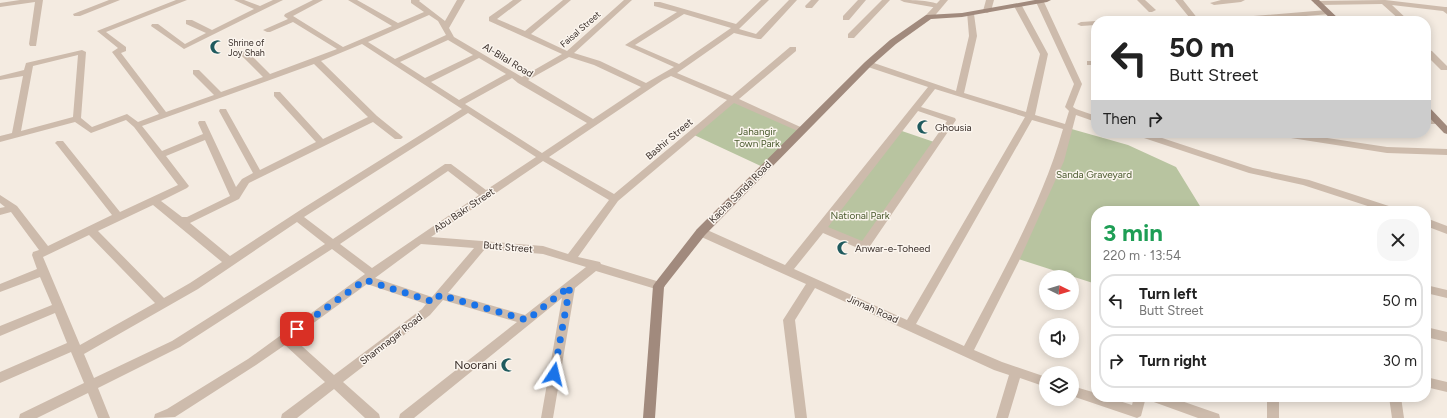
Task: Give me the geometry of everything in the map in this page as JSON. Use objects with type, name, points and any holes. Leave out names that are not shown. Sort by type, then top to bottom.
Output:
[{"type":"main road","points":[[929,17],[970,14],[1043,1]]},
{"type":"main road","points":[[1316,2],[1331,16]]},
{"type":"main road","name":"Kacha Sanda Road","points":[[659,286],[701,232],[868,64],[893,42],[929,17]]},
{"type":"main road","points":[[1431,115],[1447,131]]},
{"type":"main road","points":[[649,418],[659,286]]},
{"type":"street","points":[[0,5],[38,0],[33,44]]},
{"type":"street","points":[[77,14],[116,0]]},
{"type":"street","points":[[165,116],[116,52],[123,49],[101,31],[183,0]]},
{"type":"street","points":[[238,0],[260,9]]},
{"type":"street","points":[[155,26],[184,47],[279,0]]},
{"type":"street","points":[[319,0],[288,16],[343,50]]},
{"type":"street","points":[[352,0],[398,26]]},
{"type":"street","points":[[445,28],[461,0]]},
{"type":"street","points":[[518,0],[492,19],[568,54],[597,63],[646,87]]},
{"type":"street","points":[[556,0],[566,1]]},
{"type":"street","name":"Faisal Street","points":[[521,81],[568,54],[628,0]]},
{"type":"street","points":[[669,8],[677,0]]},
{"type":"street","name":"Abu Bakr Street","points":[[160,418],[171,413],[252,362],[419,240],[646,87],[671,74],[735,29],[765,0]]},
{"type":"street","points":[[657,4],[758,37],[793,0]]},
{"type":"street","points":[[809,6],[815,0]]},
{"type":"street","points":[[846,18],[862,0]]},
{"type":"street","points":[[851,36],[886,0]]},
{"type":"street","points":[[904,0],[938,6]]},
{"type":"street","name":"Kacha Sanda Road","points":[[929,17],[944,0]]},
{"type":"street","points":[[986,11],[990,0]]},
{"type":"street","points":[[1141,0],[1152,10]]},
{"type":"street","points":[[1179,0],[1192,16]]},
{"type":"street","points":[[1214,2],[1241,0]]},
{"type":"street","points":[[526,34],[566,1]]},
{"type":"street","points":[[1043,1],[1078,84],[1069,107],[1073,111],[1091,117]]},
{"type":"street","points":[[1316,2],[1384,2],[1444,9],[1447,12]]},
{"type":"street","points":[[1384,2],[1399,16]]},
{"type":"street","name":"Al-Bilal Road","points":[[417,3],[440,20],[450,36],[511,75],[593,123]]},
{"type":"street","points":[[909,326],[1030,116],[1044,54],[1018,6]]},
{"type":"street","points":[[137,125],[316,61],[430,12]]},
{"type":"street","points":[[680,67],[629,45],[682,12]]},
{"type":"street","points":[[1293,16],[1327,12]]},
{"type":"street","points":[[959,95],[973,36],[970,14]]},
{"type":"street","points":[[267,30],[294,20]]},
{"type":"street","points":[[189,22],[212,33]]},
{"type":"street","points":[[1081,24],[1091,23]]},
{"type":"street","points":[[394,62],[450,36]]},
{"type":"street","points":[[362,41],[542,157],[615,199]]},
{"type":"street","name":"Bashir Street","points":[[571,258],[615,199],[793,49]]},
{"type":"street","points":[[16,135],[29,65],[82,52],[77,119]]},
{"type":"street","points":[[244,53],[269,78]]},
{"type":"street","points":[[1431,54],[1444,68]]},
{"type":"street","points":[[424,82],[479,55]]},
{"type":"street","points":[[316,61],[374,118],[398,137]]},
{"type":"street","points":[[868,64],[959,95],[1068,128]]},
{"type":"street","points":[[0,78],[28,72]]},
{"type":"street","points":[[196,72],[220,96]]},
{"type":"street","points":[[671,74],[803,130]]},
{"type":"street","points":[[458,104],[511,75]]},
{"type":"street","points":[[787,270],[933,86]]},
{"type":"street","points":[[277,94],[322,143]]},
{"type":"street","points":[[821,228],[864,246],[952,120],[916,108]]},
{"type":"street","points":[[0,378],[76,349],[163,304],[230,262],[296,217],[467,110]]},
{"type":"street","points":[[223,111],[258,174]]},
{"type":"street","points":[[967,352],[1014,262],[1059,161],[1073,111]]},
{"type":"street","points":[[77,119],[91,130],[127,117],[137,125],[184,186],[37,255],[104,418]]},
{"type":"street","points":[[180,221],[189,220],[236,197],[245,181],[374,118]]},
{"type":"street","points":[[0,139],[77,119]]},
{"type":"street","points":[[1431,122],[1437,121]]},
{"type":"street","points":[[202,123],[236,197]]},
{"type":"street","points":[[161,156],[208,135]]},
{"type":"street","points":[[1153,138],[1252,171],[1271,173],[1310,183],[1379,206]]},
{"type":"street","points":[[1307,138],[1387,150],[1447,152]]},
{"type":"street","points":[[60,143],[119,217]]},
{"type":"street","points":[[25,418],[176,344],[332,244],[448,166],[486,195]]},
{"type":"street","points":[[0,198],[13,208],[46,250]]},
{"type":"street","points":[[154,200],[230,262]]},
{"type":"street","points":[[0,212],[13,208]]},
{"type":"street","points":[[296,217],[332,244],[369,277],[437,298],[527,320]]},
{"type":"street","points":[[1431,224],[1447,230]]},
{"type":"street","points":[[91,230],[163,304]]},
{"type":"street","name":"Jinnah Road","points":[[701,232],[967,352],[1039,380]]},
{"type":"street","name":"Butt Street","points":[[419,240],[543,250],[596,265],[659,286]]},
{"type":"street","name":"Shamnagar Road","points":[[287,418],[335,383],[426,312],[483,245]]},
{"type":"street","points":[[405,418],[596,265]]},
{"type":"street","points":[[0,288],[44,271]]},
{"type":"street","points":[[801,418],[789,320],[813,282]]},
{"type":"street","points":[[546,418],[570,286]]},
{"type":"street","points":[[1431,290],[1447,294]]},
{"type":"street","points":[[0,331],[59,307]]},
{"type":"street","points":[[1431,333],[1447,337]]},
{"type":"street","points":[[285,338],[374,418]]},
{"type":"street","points":[[1002,418],[1016,372]]},
{"type":"street","points":[[1431,383],[1447,387]]},
{"type":"street","points":[[1079,394],[1091,398]]},
{"type":"street","points":[[1101,402],[1136,415],[1139,402]]},
{"type":"street","points":[[1169,402],[1214,418]]},
{"type":"street","points":[[1273,402],[1273,418]]},
{"type":"street","points":[[1396,402],[1398,418]]},
{"type":"green space","name":"Jahangir Town Park","points":[[734,100],[803,130],[765,168],[692,134]]},
{"type":"green space","name":"Sanda Graveyard","points":[[1068,128],[1091,135],[1091,138],[1103,138],[1128,145],[1176,167],[1200,206],[1091,206],[1091,282],[1079,279],[1079,270],[1052,270],[1015,258]]},
{"type":"green space","name":"National Park","points":[[899,130],[937,143],[864,246],[821,228]]},
{"type":"place","name":"Shrine of Joy Shah","points":[[217,47]]},
{"type":"place","name":"Ghousia","points":[[924,127]]},
{"type":"place","name":"Anwar-e-Toheed","points":[[844,248]]},
{"type":"place","name":"Noorani","points":[[508,365]]},
{"type":"route","points":[[297,329],[365,280],[434,302],[440,295],[527,320],[570,286],[554,374]]}]
